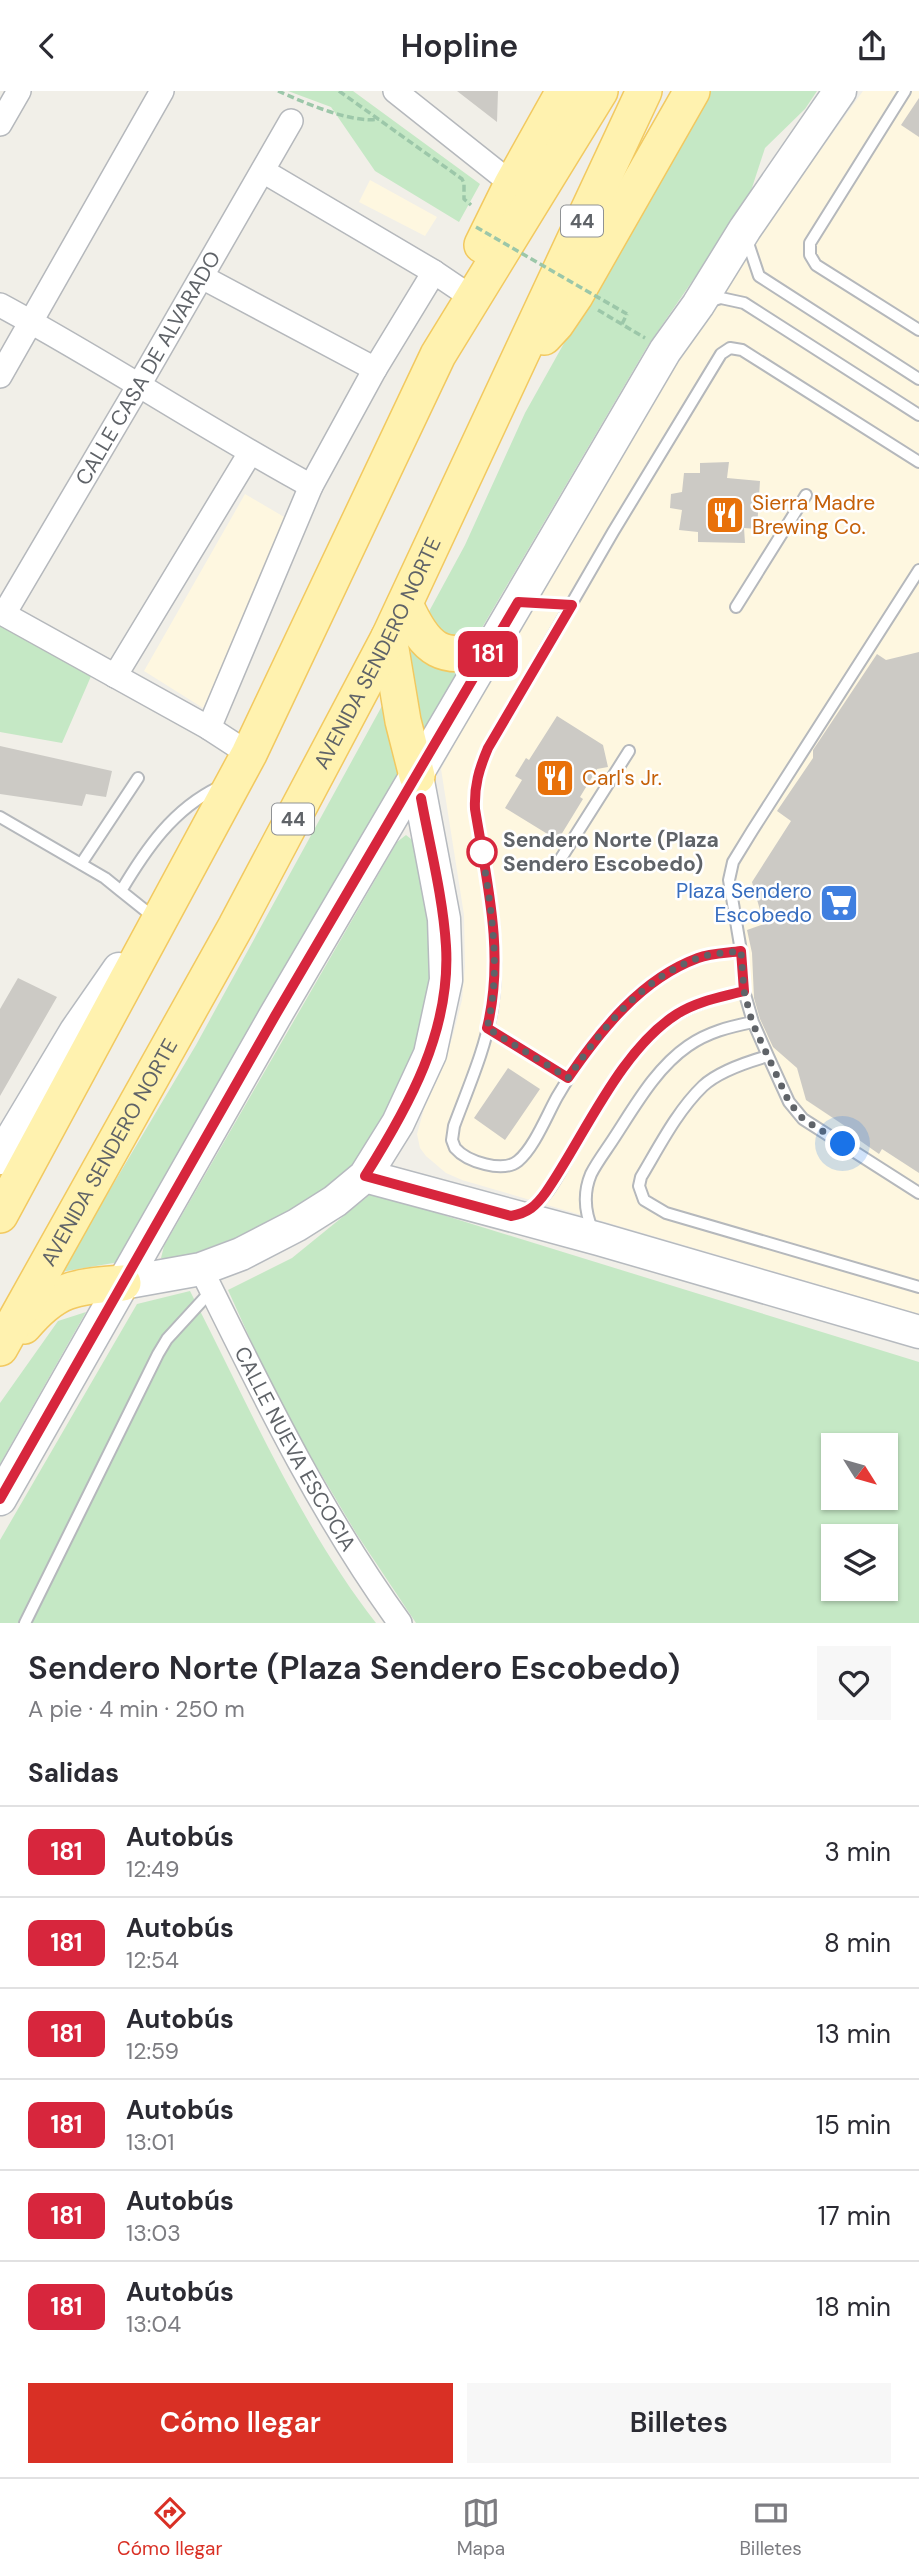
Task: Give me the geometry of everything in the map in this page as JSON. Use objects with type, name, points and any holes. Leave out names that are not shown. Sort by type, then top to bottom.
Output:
[{"type":"main road","name":"AVENIDA SENDERO NORTE","points":[[0,1348],[236,926],[389,637],[644,91]]},
{"type":"main road","points":[[521,352],[539,342],[548,333],[575,296],[692,91]]},
{"type":"main road","points":[[472,296],[471,280],[475,260],[512,184],[584,98]]},
{"type":"main road","name":"44","points":[[0,1215],[241,767],[438,355],[584,98]]},
{"type":"main road","points":[[405,604],[416,628],[429,644],[444,653],[467,655],[492,647]]},
{"type":"main road","points":[[389,637],[403,721],[417,776]]},
{"type":"main road","points":[[0,1361],[22,1328],[52,1297],[83,1286],[123,1283]]},
{"type":"street","points":[[0,124],[19,91]]},
{"type":"street","points":[[0,376],[162,91]]},
{"type":"street","points":[[395,91],[512,184]]},
{"type":"street","points":[[0,1499],[275,1016],[665,351],[698,305],[745,229],[841,91]]},
{"type":"street","name":"CALLE CASA DE ALVARADO","points":[[2,613],[139,385],[291,121]]},
{"type":"street","points":[[263,171],[472,296]]},
{"type":"street","points":[[209,728],[311,486],[375,369],[434,272]]},
{"type":"street","points":[[202,277],[375,369]]},
{"type":"street","points":[[0,305],[250,453],[311,486]]},
{"type":"street","points":[[115,676],[250,453]]},
{"type":"street","points":[[2,613],[209,728],[241,767]]},
{"type":"street","points":[[123,1283],[206,1280],[241,1254],[297,1225],[335,1201],[365,1176],[398,1123],[430,1054],[446,980],[444,919],[417,776]]},
{"type":"street","points":[[0,1158],[110,979],[157,925]]},
{"type":"street","points":[[365,1176],[599,1239],[919,1332]]},
{"type":"street","name":"CALLE NUEVA ESCOCIA","points":[[206,1280],[278,1422],[361,1570],[400,1623]]},
{"type":"lane","points":[[905,91],[825,216],[810,243],[810,255],[816,265],[919,330]]},
{"type":"lane","points":[[745,229],[752,260],[759,276],[919,379]]},
{"type":"lane","points":[[698,305],[721,298],[744,303],[919,415]]},
{"type":"lane","points":[[741,951],[700,957],[657,980],[603,1030],[568,1078],[521,1159],[505,1167],[461,1155],[453,1145],[454,1126],[487,1028],[495,987],[495,932],[475,809],[474,791],[478,771],[488,748],[721,355],[730,348],[742,350],[919,462]]},
{"type":"lane","points":[[736,607],[806,495]]},
{"type":"lane","points":[[919,570],[733,862],[729,880],[741,951],[744,991],[752,1022],[789,1102],[803,1119],[919,1193]]},
{"type":"lane","points":[[518,602],[572,605]]},
{"type":"lane","points":[[558,863],[629,751]]},
{"type":"lane","points":[[121,891],[163,828],[241,767]]},
{"type":"lane","points":[[81,864],[138,778]]},
{"type":"lane","points":[[0,817],[81,864],[121,891],[157,925]]},
{"type":"lane","points":[[511,1216],[529,1211],[539,1201],[629,1060],[662,1025],[694,1005],[744,991]]},
{"type":"lane","points":[[599,1239],[587,1217],[587,1189],[591,1174],[636,1104],[666,1065],[690,1044],[718,1030],[752,1022]]},
{"type":"lane","points":[[487,1028],[568,1078]]},
{"type":"lane","points":[[768,1056],[713,1080],[696,1094],[641,1177],[639,1186],[644,1200],[666,1213],[919,1287]]},
{"type":"lane","points":[[24,1623],[158,1354],[206,1280]]},
{"type":"path","points":[[278,91],[318,108],[369,121],[379,119]]},
{"type":"path","points":[[339,91],[462,179],[464,199],[475,207]]},
{"type":"path","points":[[476,227],[627,314],[622,324]]},
{"type":"shaded area","points":[[863,91],[919,91],[919,1314],[462,1180],[446,1173],[426,1156],[420,1148],[417,1134],[453,1035],[462,1000],[465,966],[464,915],[441,769],[520,626],[653,400],[774,215]]},
{"type":"shaded area","points":[[370,180],[437,217],[425,236],[359,202]]},
{"type":"shaded area","points":[[245,494],[291,521],[203,708],[144,671]]},
{"type":"green space","points":[[288,91],[353,91],[480,184],[459,222],[375,171],[331,107]]},
{"type":"green space","points":[[705,91],[817,91],[805,109],[765,148],[748,200],[647,347],[473,643],[451,645],[426,617],[465,545],[525,413]]},
{"type":"green space","points":[[0,624],[92,674],[62,743],[0,732]]},
{"type":"green space","points":[[413,646],[460,676],[416,744],[407,665]]},
{"type":"green space","points":[[388,695],[403,767],[119,1262],[61,1272],[196,1045]]},
{"type":"green space","points":[[406,835],[416,843],[433,941],[429,999],[412,1069],[386,1126],[341,1182],[293,1216],[171,1262],[161,1258],[164,1246],[397,842]]},
{"type":"green space","points":[[372,1193],[919,1362],[919,1623],[416,1623],[356,1533],[280,1405],[228,1290],[292,1258]]},
{"type":"green space","points":[[190,1291],[298,1504],[348,1585],[376,1623],[0,1623],[0,1540],[137,1304]]},
{"type":"green space","points":[[86,1312],[0,1464],[0,1403],[58,1321]]},
{"type":"building","points":[[457,91],[498,91],[497,122]]},
{"type":"building","points":[[919,98],[919,137],[901,125]]},
{"type":"building","points":[[729,462],[727,478],[760,481],[757,529],[744,528],[745,543],[698,542],[698,532],[679,530],[682,510],[670,508],[671,494],[682,492],[684,473],[700,473],[700,463]]},
{"type":"building","name":"Plaza Sendero Escobedo","points":[[919,652],[919,1173],[882,1149],[879,1154],[849,1133],[851,1130],[806,1100],[797,1068],[773,1047],[760,1019],[754,998],[752,953],[747,930],[764,924],[752,882],[791,821],[777,811],[813,758],[813,750],[877,654],[886,660]]},
{"type":"building","name":"Carl's Jr.","points":[[557,716],[603,745],[608,767],[597,769],[561,835],[554,838],[505,808],[522,780],[515,776],[526,758],[529,760]]},
{"type":"building","points":[[0,746],[112,771],[106,797],[86,794],[82,806],[0,794]]},
{"type":"building","points":[[18,978],[57,997],[0,1096],[0,1009]]},
{"type":"building","points":[[508,1068],[540,1089],[505,1140],[474,1118]]},
{"type":"bus line","name":"181","points":[[0,1499],[275,1016],[518,602],[572,605],[488,748],[478,771],[474,791],[475,809],[495,932],[495,987],[487,1028],[568,1078],[603,1030],[620,1013],[657,980],[700,957],[741,951],[744,991],[694,1005],[662,1025],[629,1060],[558,1175],[529,1211],[511,1216],[365,1176],[398,1123],[430,1054],[446,980],[444,919],[421,798]]},
{"type":"place","name":"Sierra Madre Brewing Co.","points":[[725,515]]},
{"type":"place","name":"Carl's Jr.","points":[[555,778]]},
{"type":"place","name":"Sendero Norte (Plaza Sendero Escobedo)","points":[[482,852]]},
{"type":"place","name":"Plaza Sendero Escobedo","points":[[839,903]]},
{"type":"route","points":[[482,852],[495,932],[495,987],[487,1028],[568,1078],[603,1030],[657,980],[700,957],[741,951],[744,991],[752,1022],[789,1102],[803,1119],[843,1144]]}]
